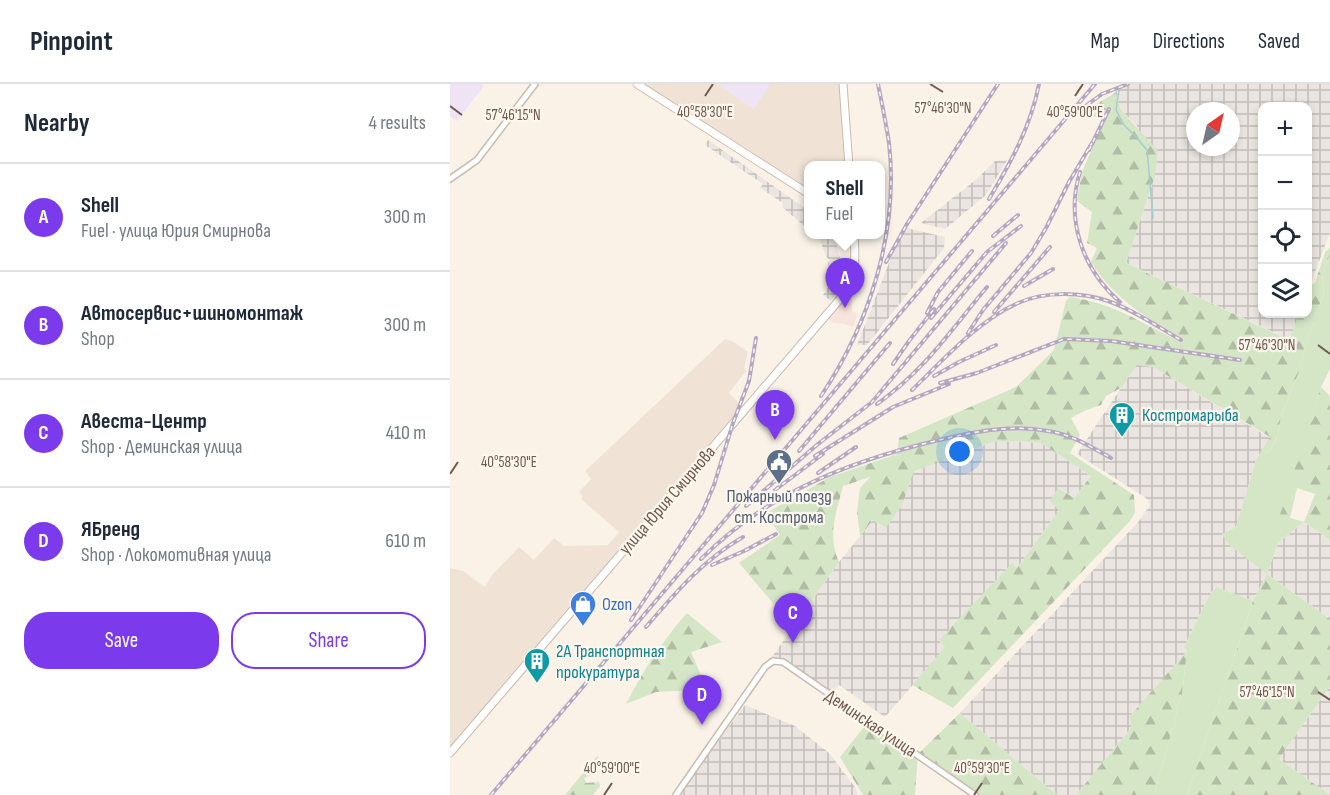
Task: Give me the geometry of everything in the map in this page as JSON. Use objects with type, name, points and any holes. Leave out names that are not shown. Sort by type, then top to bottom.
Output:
[{"type":"main road","points":[[637,84],[804,191]]},
{"type":"main road","points":[[843,84],[849,161]]},
{"type":"main road","name":"улица Юрия Смирнова","points":[[450,753],[840,299],[854,274],[854,239]]},
{"type":"street","points":[[450,179],[477,160],[535,84]]},
{"type":"street","name":"Деминская улица","points":[[676,795],[765,668],[773,661],[783,662],[975,795]]},
{"type":"shaded area","points":[[450,84],[484,86],[457,121],[450,116]]},
{"type":"shaded area","points":[[643,84],[839,84],[845,161],[804,161],[804,185]]},
{"type":"shaded area","points":[[717,84],[770,84],[754,109]]},
{"type":"shaded area","points":[[1127,84],[1330,84],[1330,233],[1312,280],[1312,102],[1258,102],[1258,318],[1298,318],[1290,340],[1126,263],[1155,176],[1137,126],[1121,110],[1115,93],[1119,86]]},
{"type":"shaded area","points":[[708,140],[804,207],[804,226],[782,207],[783,203],[760,188],[763,184],[705,145]]},
{"type":"shaded area","points":[[1007,160],[986,195],[945,229],[921,223],[978,178],[995,161]]},
{"type":"shaded area","points":[[906,228],[945,237],[944,248],[867,345],[857,345],[894,250]]},
{"type":"shaded area","points":[[835,239],[843,271],[844,282],[831,301],[823,295],[832,281],[828,263],[830,260],[826,257],[820,240]]},
{"type":"shaded area","points":[[847,295],[852,299],[852,311],[858,314],[853,327],[833,323],[828,319]]},
{"type":"shaded area","points":[[725,339],[748,352],[744,368],[746,371],[729,393],[739,403],[732,421],[450,750],[450,568],[463,571],[485,587],[492,575],[519,547],[534,560],[554,538],[564,546],[608,545],[619,532],[581,499],[583,496],[579,492],[591,479],[585,471]]},
{"type":"shaded area","points":[[1137,364],[1153,367],[1270,438],[1256,460],[1236,527],[1222,535],[1267,574],[1253,601],[1215,587],[1184,647],[1187,651],[1130,716],[1131,728],[1076,795],[1057,795],[960,713],[1139,521],[1150,505],[1143,496],[1077,454]]},
{"type":"shaded area","points":[[993,442],[1041,443],[1091,476],[1074,498],[1059,488],[1059,510],[1017,568],[1012,564],[939,641],[946,647],[885,717],[839,685],[831,696],[783,662],[773,661],[765,667],[839,562],[873,520],[885,528],[902,505],[913,471]]},
{"type":"shaded area","points":[[1304,522],[1330,540],[1330,619],[1267,574],[1278,543]]},
{"type":"shaded area","points":[[1330,686],[1330,795],[1279,759]]},
{"type":"shaded area","points":[[745,705],[795,726],[829,753],[855,787],[858,795],[678,795]]},
{"type":"green space","points":[[1115,93],[1121,110],[1158,151],[1155,176],[1126,263],[1289,340],[1297,318],[1312,318],[1312,284],[1315,283],[1325,252],[1330,248],[1322,274],[1324,293],[1307,340],[1300,369],[1281,417],[1277,437],[1268,453],[1262,450],[1270,437],[1153,367],[1137,365],[1121,388],[1106,396],[1101,405],[1071,418],[1080,435],[1070,453],[1134,495],[1135,513],[1130,521],[953,708],[912,685],[945,647],[939,640],[1012,563],[1017,568],[1059,510],[1050,501],[1058,488],[1074,498],[1091,476],[1041,443],[993,442],[914,471],[902,505],[886,528],[873,520],[860,536],[857,512],[860,488],[870,477],[843,486],[833,533],[835,552],[839,562],[793,627],[739,563],[780,535],[766,513],[830,477],[897,454],[899,438],[1016,387],[1054,350],[1066,301],[1070,297],[1102,304],[1182,342],[1183,339],[1144,315],[1121,297],[1091,262],[1097,248],[1087,243],[1092,212],[1077,201],[1082,172],[1105,118],[1095,117],[1086,110]]},
{"type":"green space","points":[[1330,254],[1330,369],[1321,387],[1281,515],[1304,522],[1278,543],[1267,574],[1229,545],[1222,534],[1236,527],[1256,460],[1262,450],[1268,453],[1277,438],[1281,417],[1300,369],[1307,340],[1324,293],[1322,274]]},
{"type":"green space","points":[[1321,387],[1330,396],[1330,540],[1304,522],[1315,494],[1297,488],[1290,518],[1280,515]]},
{"type":"green space","points":[[1267,574],[1330,619],[1330,686],[1279,759],[1330,795],[1187,795],[1253,601]]},
{"type":"green space","points":[[1216,587],[1253,601],[1187,795],[1154,795],[1182,694],[1187,651],[1184,647],[1209,596]]},
{"type":"green space","points":[[687,613],[722,642],[691,652],[700,673],[713,681],[712,689],[656,692],[626,704],[669,634]]},
{"type":"green space","points":[[1187,651],[1182,694],[1154,795],[1076,795],[1131,728],[1130,716]]},
{"type":"green space","points":[[960,713],[1057,795],[975,795],[918,755],[915,795],[863,795],[840,757],[868,722],[918,754]]},
{"type":"green space","points":[[598,755],[597,772],[584,778],[586,783],[599,782],[600,786],[593,795],[565,795]]},
{"type":"waterway","points":[[1119,90],[1116,110],[1124,125],[1147,150],[1153,218]]},
{"type":"railway","points":[[821,396],[854,338],[867,307],[885,242],[891,176],[889,143],[878,84]]},
{"type":"railway","points":[[886,262],[907,224],[998,84]]},
{"type":"railway","points":[[989,199],[1025,129],[1039,84]]},
{"type":"railway","points":[[491,795],[1095,84]]},
{"type":"railway","points":[[1080,110],[1102,94],[1128,84]]},
{"type":"railway","points":[[1089,150],[1109,109]]},
{"type":"railway","points":[[968,333],[983,310],[1031,253],[1092,143]]},
{"type":"railway","points":[[1080,172],[1075,208],[1080,243],[1096,275],[1120,302]]},
{"type":"railway","points":[[993,236],[1018,215]]},
{"type":"railway","points":[[931,318],[987,252],[1021,226]]},
{"type":"railway","points":[[746,506],[818,444],[872,402],[1006,243]]},
{"type":"railway","points":[[994,312],[1050,247]]},
{"type":"railway","points":[[927,313],[938,292],[972,251]]},
{"type":"railway","points":[[1024,286],[1053,269]]},
{"type":"railway","points":[[877,404],[923,364],[987,287]]},
{"type":"railway","points":[[912,390],[975,330],[1003,310],[1040,296],[1063,294],[1108,301],[1181,340]]},
{"type":"railway","points":[[893,364],[934,309]]},
{"type":"railway","points":[[631,620],[702,513],[714,485],[749,381],[756,338]]},
{"type":"railway","points":[[940,383],[977,373],[1064,339],[1111,341],[1240,360]]},
{"type":"railway","points":[[799,451],[890,343]]},
{"type":"railway","points":[[934,376],[996,345]]},
{"type":"railway","points":[[815,456],[893,407],[949,384]]},
{"type":"railway","points":[[701,559],[726,536],[780,499],[839,470],[902,449],[991,430],[1020,428],[1065,435],[1111,458]]},
{"type":"railway","points":[[818,473],[856,447]]},
{"type":"railway","points":[[775,490],[823,454]]},
{"type":"railway","points":[[712,565],[776,534]]},
{"type":"railway","points":[[646,627],[679,589],[703,566],[743,537]]},
{"type":"place","name":"Shell","points":[[845,308]]},
{"type":"place","name":"Костромарыба","points":[[1122,438]]},
{"type":"place","name":"Автосервис+шиномонтаж","points":[[775,440]]},
{"type":"place","name":"Пожарный поезд ст. Кострома","points":[[779,485]]},
{"type":"place","name":"Ozon","points":[[583,627]]},
{"type":"place","name":"Авеста-Центр","points":[[793,643]]},
{"type":"place","name":"2А Транспортная прокуратура","points":[[537,684]]},
{"type":"place","name":"ЯБренд","points":[[702,725]]}]
